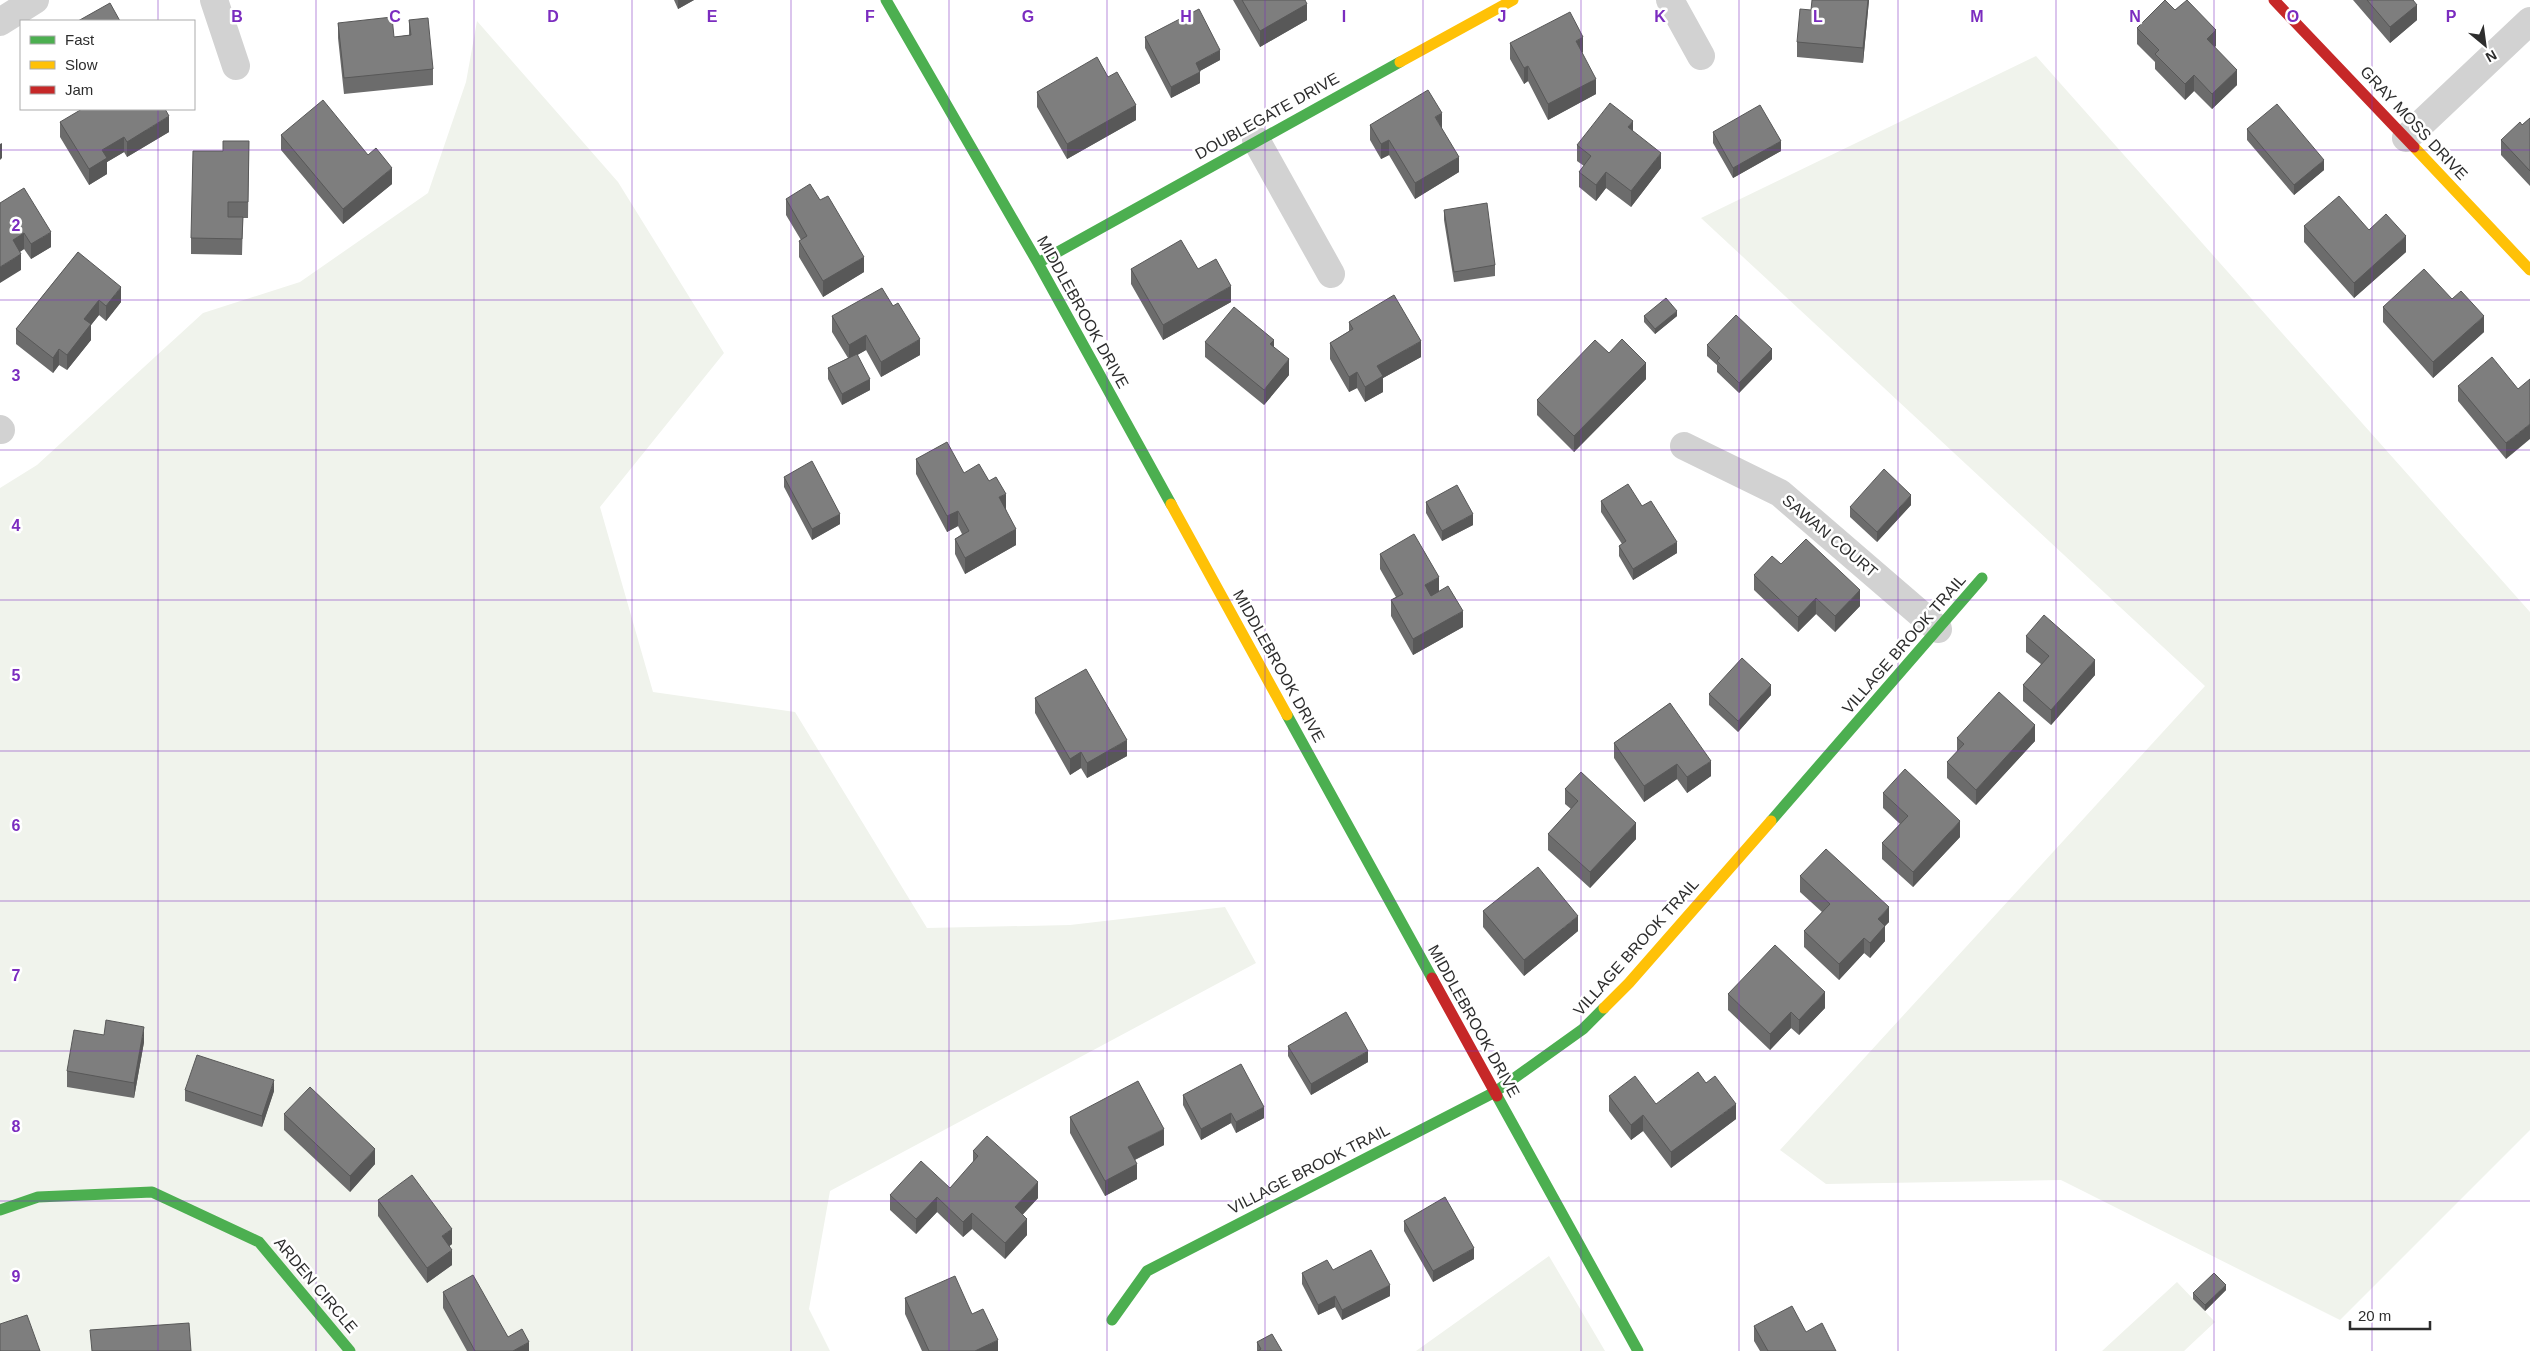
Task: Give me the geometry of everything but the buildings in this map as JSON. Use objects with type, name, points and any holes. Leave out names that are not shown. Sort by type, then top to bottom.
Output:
[{"type":"street","points":[[0,22],[35,0]]},
{"type":"street","points":[[214,0],[236,66]]},
{"type":"street","name":"MIDDLEBROOK DRIVE","points":[[886,0],[1038,263],[1638,1351]]},
{"type":"street","name":"DOUBLEGATE DRIVE","points":[[1038,263],[1256,140],[1513,0]]},
{"type":"street","points":[[1670,0],[1701,56]]},
{"type":"street","name":"GRAY MOSS DRIVE","points":[[2274,0],[2530,270]]},
{"type":"street","points":[[2406,138],[2530,21]]},
{"type":"street","points":[[1256,140],[1331,274]]},
{"type":"street","name":"SAWAN COURT","points":[[1684,446],[1780,493],[1938,629]]},
{"type":"street","name":"VILLAGE BROOK TRAIL","points":[[1112,1320],[1147,1271],[1495,1092],[1583,1029],[1629,983],[1982,578]]},
{"type":"street","name":"ARDEN CIRCLE","points":[[0,1210],[38,1197],[152,1192],[259,1242],[350,1351]]},
{"type":"shaded area","points":[[477,21],[618,182],[724,353],[600,507],[653,692],[795,712],[927,928],[1070,925],[1225,907],[1256,963],[830,1191],[809,1309],[830,1351],[0,1351],[0,488],[37,465],[203,313],[300,282],[428,193],[466,82]]},
{"type":"shaded area","points":[[2036,56],[2530,612],[2530,1130],[2340,1320],[2061,1180],[1826,1184],[1780,1150],[2205,686],[1701,218]]},
{"type":"shaded area","points":[[1549,1256],[1605,1351],[1416,1351]]},
{"type":"shaded area","points":[[2177,1282],[2215,1322],[2184,1351],[2102,1351]]},
{"type":"traffic: fast","points":[[886,0],[1038,263],[1171,504]]},
{"type":"traffic: fast","points":[[1038,263],[1400,62]]},
{"type":"traffic: fast","points":[[1771,821],[1982,578]]},
{"type":"traffic: fast","points":[[1287,715],[1432,978]]},
{"type":"traffic: fast","points":[[1112,1320],[1147,1271],[1495,1092],[1583,1029],[1604,1008]]},
{"type":"traffic: fast","points":[[1497,1096],[1638,1351]]},
{"type":"traffic: fast","points":[[0,1210],[38,1197],[152,1192],[259,1242],[350,1351]]},
{"type":"traffic: slow","points":[[1400,62],[1513,0]]},
{"type":"traffic: slow","points":[[2414,147],[2530,270]]},
{"type":"traffic: slow","points":[[1171,504],[1287,715]]},
{"type":"traffic: slow","points":[[1604,1008],[1629,983],[1771,821]]},
{"type":"traffic: jam","points":[[2274,0],[2414,147]]},
{"type":"traffic: jam","points":[[1432,978],[1497,1096]]}]
